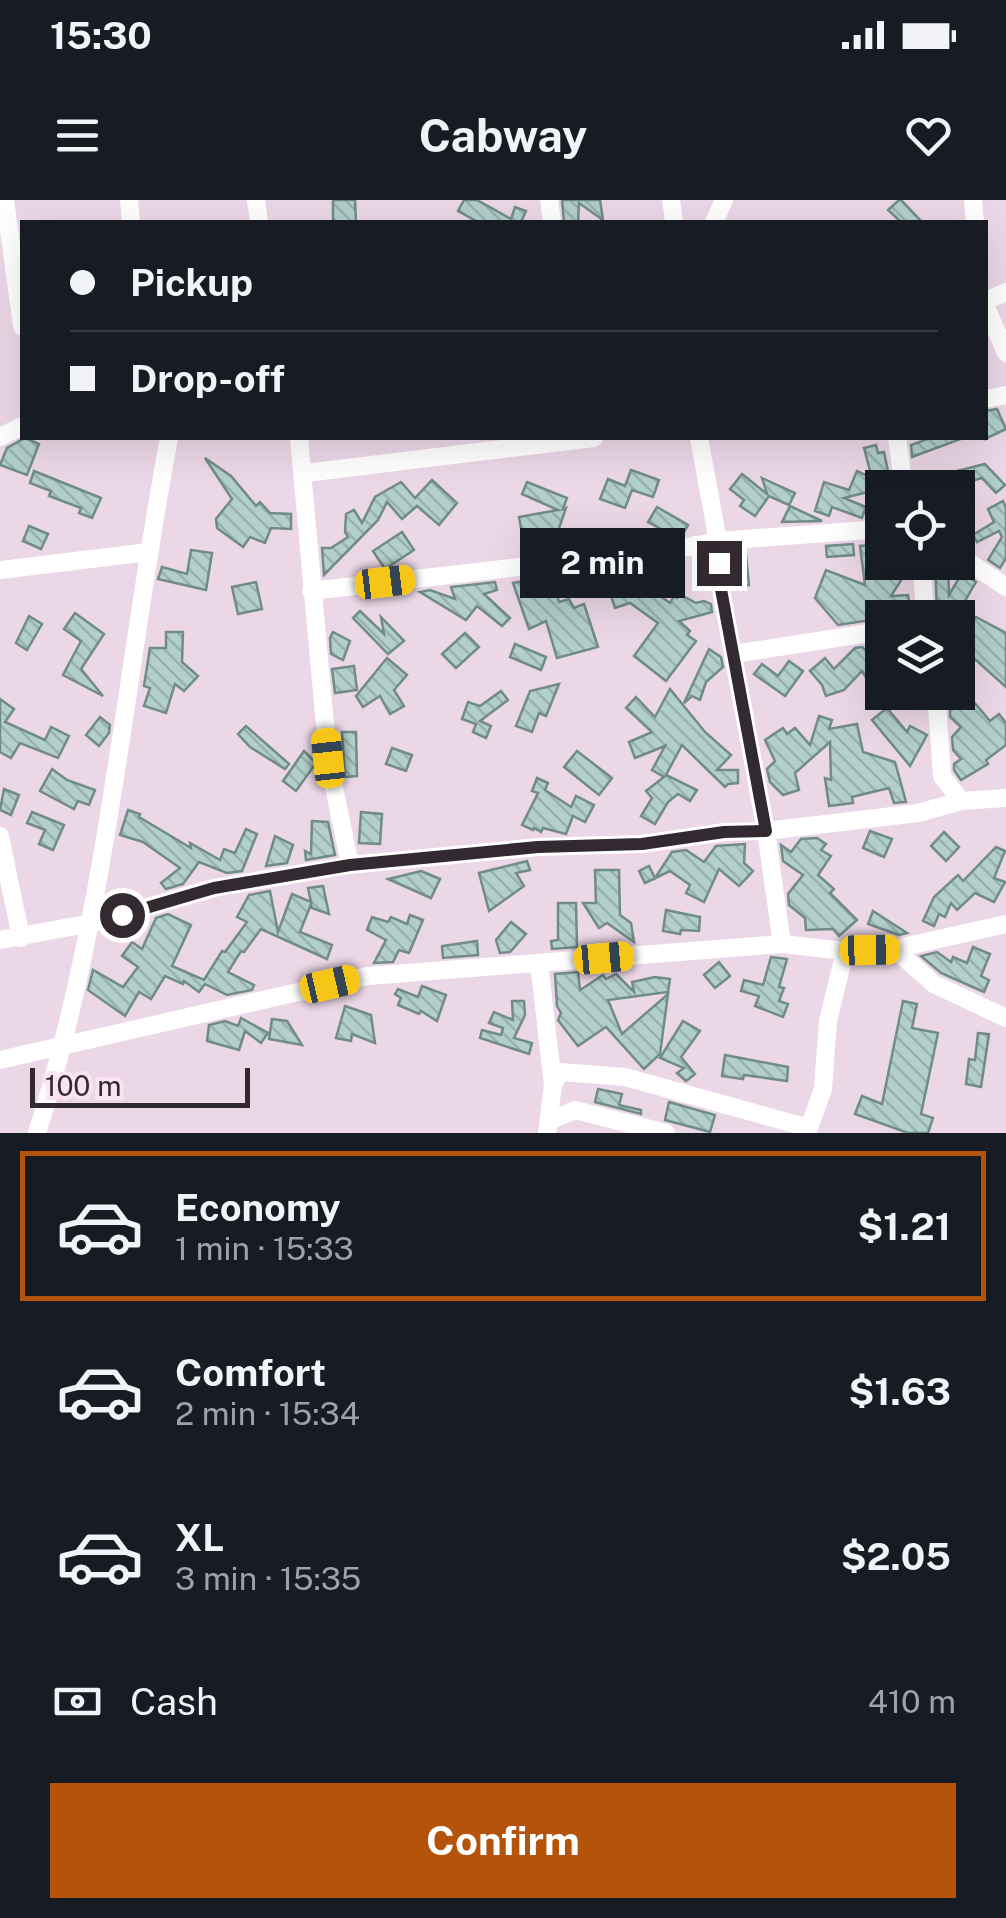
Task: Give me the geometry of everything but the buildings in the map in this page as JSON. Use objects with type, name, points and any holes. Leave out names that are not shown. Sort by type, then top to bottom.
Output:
[{"type":"street","points":[[5,200],[20,311]]},
{"type":"street","points":[[988,310],[1006,354]]},
{"type":"street","points":[[37,1133],[92,924],[169,440]]},
{"type":"street","points":[[299,440],[328,758],[350,865]]},
{"type":"street","points":[[305,473],[577,440]]},
{"type":"street","points":[[699,440],[782,944]]},
{"type":"street","points":[[896,440],[901,470]]},
{"type":"street","points":[[311,591],[718,541],[865,529]]},
{"type":"street","points":[[0,570],[150,552]]},
{"type":"street","points":[[975,566],[1006,587]]},
{"type":"street","points":[[734,654],[865,634]]},
{"type":"street","points":[[937,710],[942,776],[961,801]]},
{"type":"street","points":[[0,940],[92,924],[214,888],[350,865],[538,847],[642,844],[918,813],[961,801],[1006,798]]},
{"type":"street","points":[[0,836],[20,938]]},
{"type":"street","points":[[0,1060],[368,976],[782,944],[845,951],[894,950],[1006,924]]},
{"type":"street","points":[[894,950],[934,984],[1006,1018]]},
{"type":"street","points":[[553,1085],[560,1072],[625,1078],[808,1130],[823,1090],[828,1021],[845,951]]},
{"type":"street","points":[[539,963],[553,1085],[548,1127]]},
{"type":"street","points":[[548,1127],[576,1110],[666,1133]]},
{"type":"route","points":[[122,915],[214,888],[350,865],[766,831],[719,563]]}]
